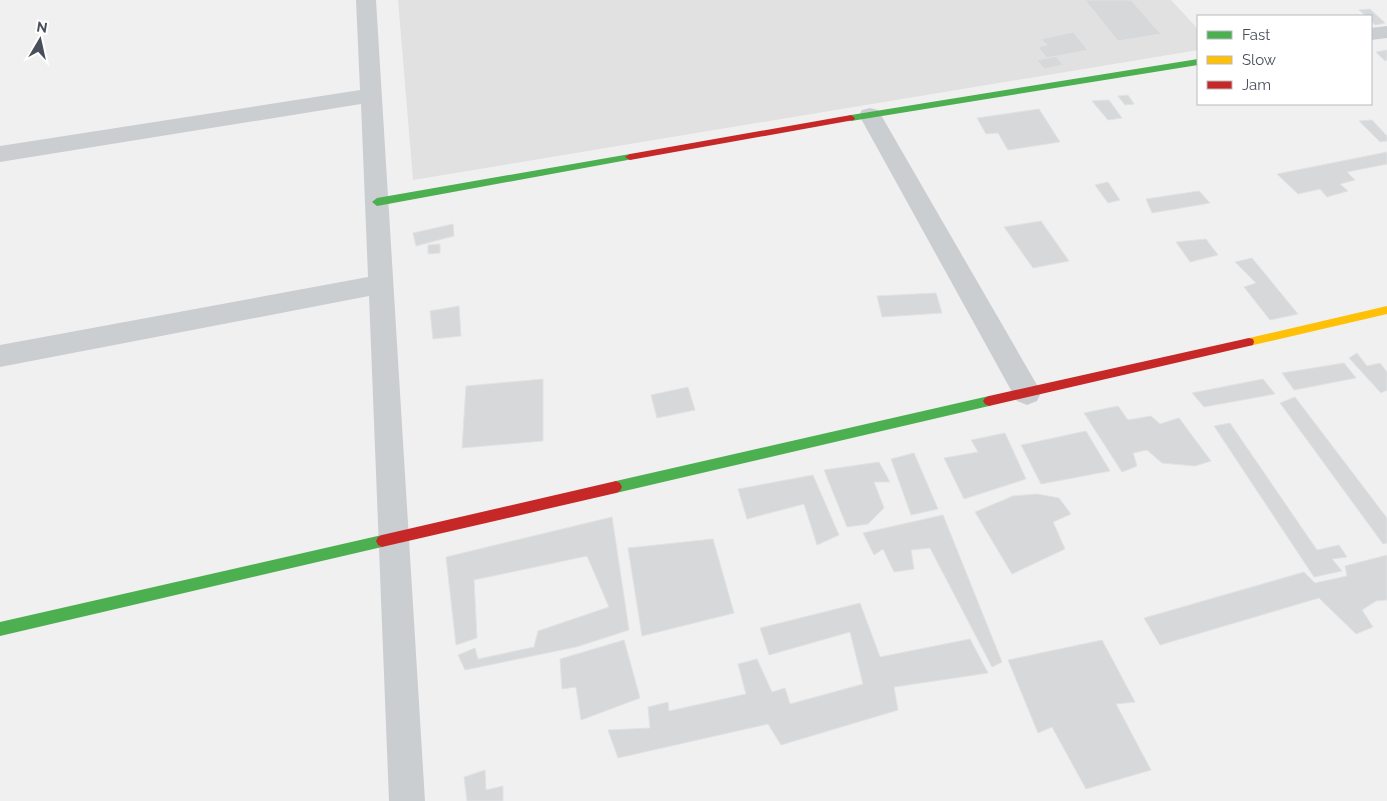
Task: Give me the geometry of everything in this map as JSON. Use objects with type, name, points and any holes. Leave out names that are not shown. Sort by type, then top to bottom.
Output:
[{"type":"street","points":[[366,0],[407,801]]},
{"type":"street","points":[[1372,34],[1387,32]]},
{"type":"street","points":[[377,202],[870,115],[1197,62]]},
{"type":"street","points":[[0,154],[371,95]]},
{"type":"street","points":[[870,115],[1027,394]]},
{"type":"street","points":[[0,356],[381,284]]},
{"type":"street","points":[[0,629],[394,540],[1387,310]]},
{"type":"shaded area","points":[[398,0],[1171,0],[1197,28],[1197,50],[413,180]]},
{"type":"building","points":[[1085,0],[1131,0],[1161,34],[1118,41]]},
{"type":"building","points":[[1370,9],[1385,23],[1375,25],[1372,22],[1372,15],[1365,15],[1359,10]]},
{"type":"building","points":[[1073,32],[1088,50],[1047,58],[1038,47],[1047,45],[1041,39]]},
{"type":"building","points":[[1387,50],[1387,60],[1385,61],[1376,52]]},
{"type":"building","points":[[1056,56],[1063,65],[1044,69],[1037,60]]},
{"type":"building","points":[[1128,95],[1134,104],[1125,105],[1118,96]]},
{"type":"building","points":[[1109,100],[1122,118],[1108,120],[1092,101]]},
{"type":"building","points":[[1039,109],[1060,142],[1008,150],[998,133],[986,134],[977,118]]},
{"type":"building","points":[[1372,120],[1387,136],[1387,141],[1380,142],[1359,121]]},
{"type":"building","points":[[1387,152],[1387,164],[1347,172],[1355,180],[1340,184],[1348,191],[1327,197],[1320,189],[1298,194],[1277,174]]},
{"type":"building","points":[[1108,182],[1120,200],[1108,203],[1095,185]]},
{"type":"building","points":[[1199,191],[1210,203],[1152,213],[1146,199]]},
{"type":"building","points":[[1041,221],[1069,261],[1033,268],[1004,227]]},
{"type":"building","points":[[453,224],[454,236],[416,246],[413,233]]},
{"type":"building","points":[[1206,239],[1218,255],[1190,262],[1176,242]]},
{"type":"building","points":[[440,244],[440,253],[428,254],[428,245]]},
{"type":"building","points":[[1252,258],[1298,314],[1270,320],[1244,287],[1256,283],[1235,262]]},
{"type":"building","points":[[936,293],[942,313],[882,317],[877,296]]},
{"type":"building","points":[[459,306],[461,336],[433,339],[430,311]]},
{"type":"building","points":[[1357,353],[1367,366],[1380,363],[1387,372],[1387,390],[1381,393],[1349,358]]},
{"type":"building","points":[[1344,363],[1356,378],[1294,390],[1282,373]]},
{"type":"building","points":[[543,379],[543,441],[462,448],[466,386]]},
{"type":"building","points":[[1263,379],[1275,394],[1204,407],[1192,393]]},
{"type":"building","points":[[688,387],[695,410],[657,418],[651,395]]},
{"type":"building","points":[[1295,397],[1387,518],[1387,543],[1383,544],[1280,403]]},
{"type":"building","points":[[1118,406],[1128,420],[1151,416],[1160,424],[1179,418],[1211,461],[1195,466],[1162,463],[1147,450],[1133,453],[1137,466],[1122,472],[1084,413]]},
{"type":"building","points":[[1230,423],[1317,550],[1339,545],[1347,557],[1332,559],[1342,571],[1314,577],[1214,426]]},
{"type":"building","points":[[1086,431],[1110,471],[1041,484],[1021,445]]},
{"type":"building","points":[[1005,433],[1026,479],[964,499],[944,458],[978,452],[971,440]]},
{"type":"building","points":[[914,453],[938,509],[911,515],[891,459]]},
{"type":"building","points":[[879,462],[890,482],[874,482],[884,508],[868,524],[847,527],[824,470]]},
{"type":"building","points":[[813,475],[839,535],[817,545],[804,504],[747,519],[738,489]]},
{"type":"building","points":[[1037,494],[1059,498],[1071,514],[1053,522],[1065,549],[1012,574],[975,512],[1013,496]]},
{"type":"building","points":[[943,515],[1002,662],[992,667],[930,548],[911,550],[914,569],[894,572],[883,549],[874,555],[863,533]]},
{"type":"building","points":[[612,517],[629,630],[576,647],[465,670],[458,655],[475,648],[478,659],[534,647],[538,631],[609,607],[587,556],[474,580],[477,638],[456,645],[446,557]]},
{"type":"building","points":[[713,539],[734,613],[642,636],[628,548]]},
{"type":"building","points":[[1387,555],[1387,600],[1376,601],[1362,610],[1373,627],[1356,634],[1319,598],[1160,645],[1144,618],[1304,572],[1315,583],[1347,576],[1345,566]]},
{"type":"building","points":[[860,603],[880,657],[970,639],[988,673],[894,687],[898,710],[781,745],[768,724],[618,758],[608,730],[650,728],[648,707],[668,702],[669,711],[746,694],[738,664],[757,659],[772,692],[785,688],[790,704],[863,684],[850,632],[769,655],[760,628]]},
{"type":"building","points":[[624,640],[640,698],[581,720],[576,687],[562,689],[560,659]]},
{"type":"building","points":[[1102,640],[1135,702],[1116,704],[1151,770],[1086,789],[1052,727],[1038,733],[1008,660]]},
{"type":"building","points":[[485,770],[486,790],[503,786],[503,801],[467,801],[464,777]]},
{"type":"traffic: fast","points":[[851,118],[1197,62]]},
{"type":"traffic: fast","points":[[377,202],[630,157]]},
{"type":"traffic: fast","points":[[616,487],[989,401]]},
{"type":"traffic: fast","points":[[0,629],[382,541]]},
{"type":"traffic: slow","points":[[1249,342],[1387,310]]},
{"type":"traffic: jam","points":[[630,157],[851,118]]},
{"type":"traffic: jam","points":[[989,401],[1249,342]]},
{"type":"traffic: jam","points":[[382,541],[616,487]]}]
